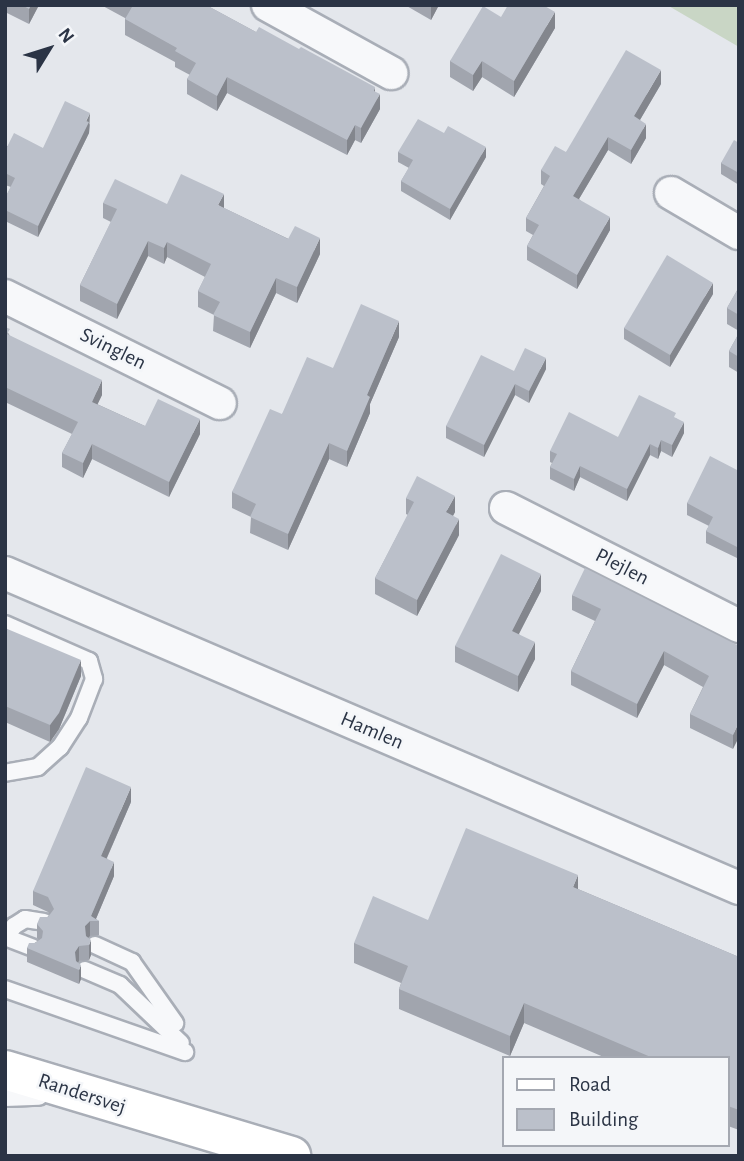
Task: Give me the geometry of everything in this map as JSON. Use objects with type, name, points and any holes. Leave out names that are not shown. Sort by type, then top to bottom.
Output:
[{"type":"street","points":[[268,5],[391,73]]},
{"type":"street","points":[[671,193],[739,233]]},
{"type":"street","name":"Svinglen","points":[[5,296],[220,403]]},
{"type":"street","name":"Plejlen","points":[[506,508],[739,626]]},
{"type":"street","name":"Hamlen","points":[[5,573],[739,888]]},
{"type":"street","name":"Randersvej","points":[[5,1070],[160,1119],[291,1156]]},
{"type":"street","name":"Randersvej","points":[[16,1095],[160,1119]]},
{"type":"lane","points":[[5,624],[89,661],[94,679],[79,718],[60,747],[38,767],[5,773]]},
{"type":"lane","points":[[33,948],[5,938],[25,919],[44,922]]},
{"type":"lane","points":[[95,945],[132,962],[174,1023]]},
{"type":"lane","points":[[5,989],[183,1048],[120,985],[85,970]]},
{"type":"green space","points":[[667,5],[739,5],[739,47]]},
{"type":"building","points":[[129,5],[206,5],[256,32],[259,27],[299,49],[301,47],[375,87],[374,91],[380,94],[361,128],[355,125],[347,140],[227,77],[217,96],[187,79],[196,63],[175,51],[177,48],[125,19],[132,7]]},
{"type":"building","points":[[508,5],[543,5],[555,12],[514,81],[482,61],[473,75],[450,61],[483,6],[501,17]]},
{"type":"building","points":[[626,50],[661,70],[634,116],[646,124],[631,150],[608,137],[573,196],[610,217],[577,275],[527,246],[539,225],[526,218],[550,176],[541,170],[555,146],[566,152]]},
{"type":"building","points":[[65,101],[90,113],[86,121],[89,122],[38,226],[5,210],[5,198],[15,178],[5,173],[5,146],[7,147],[14,133],[43,148]]},
{"type":"building","points":[[418,119],[444,133],[448,126],[486,147],[450,209],[401,181],[413,160],[398,152]]},
{"type":"building","points":[[734,140],[739,143],[739,173],[721,163]]},
{"type":"building","points":[[181,174],[224,194],[218,205],[288,239],[295,226],[320,238],[297,287],[276,278],[250,332],[213,315],[220,302],[198,291],[211,264],[167,242],[164,248],[148,241],[117,304],[80,285],[117,209],[103,203],[115,179],[167,204]]},
{"type":"building","points":[[667,255],[713,283],[670,355],[624,328]]},
{"type":"building","points":[[739,287],[739,315],[727,308]]},
{"type":"building","points":[[361,304],[399,321],[367,395],[370,397],[347,451],[329,443],[288,534],[250,517],[256,504],[232,492],[270,409],[282,414],[307,357],[333,368]]},
{"type":"building","points":[[5,327],[10,329],[7,334],[102,380],[92,402],[145,426],[158,399],[200,419],[169,482],[92,444],[83,463],[62,453],[78,422],[5,387]]},
{"type":"building","points":[[739,333],[739,357],[729,351]]},
{"type":"building","points":[[525,348],[546,358],[529,391],[515,384],[484,445],[446,426],[481,355],[514,371]]},
{"type":"building","points":[[639,395],[676,413],[674,417],[684,422],[672,445],[661,440],[658,448],[650,444],[627,489],[580,466],[574,479],[550,467],[557,454],[550,451],[569,412],[618,437]]},
{"type":"building","points":[[710,456],[739,471],[737,547],[706,531],[713,517],[687,503]]},
{"type":"building","points":[[417,476],[455,496],[446,512],[459,519],[417,600],[375,578],[414,502],[406,498]]},
{"type":"building","points":[[501,554],[541,574],[512,631],[535,642],[518,676],[455,646]]},
{"type":"building","points":[[585,568],[739,646],[739,722],[733,735],[690,714],[709,676],[664,651],[637,704],[571,671],[601,609],[572,595]]},
{"type":"building","points":[[5,628],[81,660],[59,713],[50,725],[5,706]]},
{"type":"building","points":[[86,767],[131,787],[101,856],[114,862],[91,916],[99,921],[90,921],[85,926],[86,936],[91,940],[89,945],[79,946],[75,952],[76,961],[81,965],[79,970],[27,948],[29,943],[35,943],[42,938],[43,931],[37,924],[40,917],[48,917],[54,909],[48,897],[33,891]]},
{"type":"building","points":[[466,828],[578,875],[573,887],[739,957],[739,1110],[730,1107],[730,1056],[648,1056],[524,1003],[510,1036],[399,989],[408,966],[354,943],[373,896],[428,920]]}]
